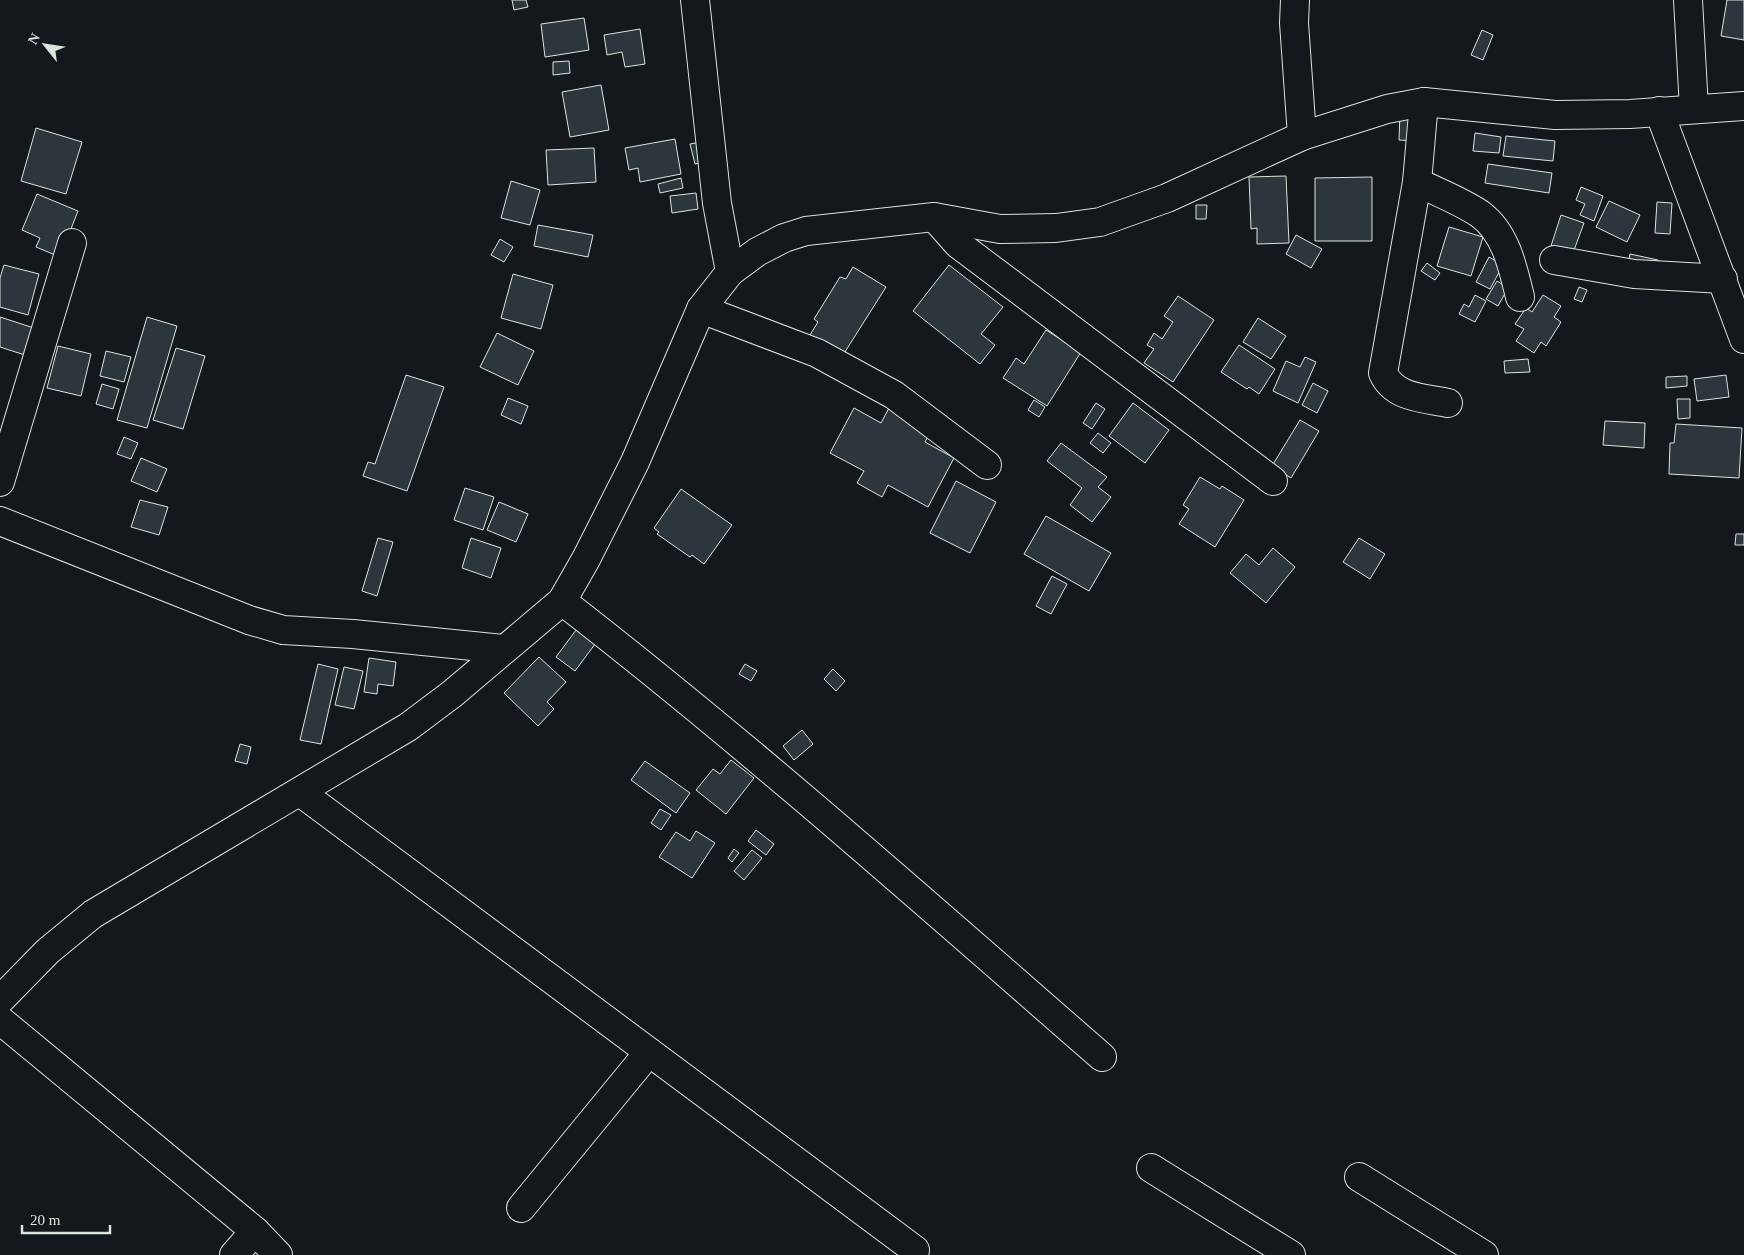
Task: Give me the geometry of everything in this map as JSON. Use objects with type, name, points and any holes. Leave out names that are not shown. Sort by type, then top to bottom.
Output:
[{"type":"street","points":[[694,0],[717,203],[730,272]]},
{"type":"street","points":[[1295,0],[1294,23],[1302,136]]},
{"type":"street","points":[[1688,0],[1694,108]]},
{"type":"street","points":[[1424,102],[1417,182],[1383,373],[1394,388],[1406,395],[1448,403]]},
{"type":"street","points":[[0,1000],[48,951],[93,914],[408,727],[452,694],[562,601],[586,559],[635,462],[701,309],[730,272],[756,252],[784,238],[806,231],[934,217],[1000,229],[1056,228],[1100,222],[1183,191],[1302,136],[1387,109],[1424,102],[1554,115],[1744,106]]},
{"type":"street","points":[[1659,111],[1744,339]]},
{"type":"street","points":[[1417,182],[1480,214],[1496,232],[1510,258],[1520,297]]},
{"type":"street","points":[[934,217],[958,244],[1273,481]]},
{"type":"street","points":[[0,482],[72,243]]},
{"type":"street","points":[[1554,260],[1634,274],[1723,279]]},
{"type":"street","points":[[701,309],[826,358],[894,395],[988,465]]},
{"type":"street","points":[[0,521],[249,620],[283,630],[353,634],[504,649]]},
{"type":"street","points":[[562,601],[651,670],[800,794],[1102,1057]]},
{"type":"street","points":[[300,792],[916,1250]]},
{"type":"street","points":[[0,1020],[255,1231],[278,1255]]},
{"type":"street","points":[[521,1208],[649,1052]]},
{"type":"street","points":[[1151,1168],[1291,1255]]},
{"type":"street","points":[[1360,1178],[1484,1255]]},
{"type":"street","points":[[234,1255],[255,1231]]},
{"type":"building","points":[[512,0],[526,0],[528,7],[514,10]]},
{"type":"building","points":[[1727,0],[1744,0],[1744,40],[1721,36]]},
{"type":"building","points":[[584,18],[589,50],[545,57],[541,24]]},
{"type":"building","points":[[640,29],[645,64],[625,67],[622,52],[607,55],[604,35]]},
{"type":"building","points":[[1482,30],[1493,35],[1483,60],[1471,55]]},
{"type":"building","points":[[569,61],[570,73],[553,75],[553,62]]},
{"type":"building","points":[[601,85],[609,130],[570,137],[562,92]]},
{"type":"building","points":[[1400,112],[1416,112],[1415,141],[1399,140]]},
{"type":"building","points":[[36,128],[82,142],[66,194],[21,181]]},
{"type":"building","points":[[1475,133],[1501,137],[1499,153],[1473,151]]},
{"type":"building","points":[[1506,136],[1555,141],[1553,161],[1503,156]]},
{"type":"building","points":[[675,139],[681,174],[640,182],[638,168],[629,170],[625,148]]},
{"type":"building","points":[[706,141],[710,161],[695,164],[690,144]]},
{"type":"building","points":[[594,148],[596,182],[548,185],[546,150]]},
{"type":"building","points":[[1488,164],[1552,173],[1549,193],[1485,183]]},
{"type":"building","points":[[1286,176],[1289,243],[1257,244],[1257,228],[1251,229],[1249,177]]},
{"type":"building","points":[[1372,177],[1372,241],[1315,241],[1315,178]]},
{"type":"building","points":[[681,178],[683,188],[660,193],[658,184]]},
{"type":"building","points":[[511,181],[540,190],[530,225],[501,218]]},
{"type":"building","points":[[1581,187],[1603,196],[1594,221],[1580,215],[1585,204],[1576,200]]},
{"type":"building","points":[[696,193],[698,209],[672,213],[670,196]]},
{"type":"building","points":[[37,194],[78,211],[60,257],[36,247],[40,238],[22,230]]},
{"type":"building","points":[[1609,201],[1640,215],[1627,242],[1596,227]]},
{"type":"building","points":[[1657,202],[1672,203],[1670,234],[1655,233]]},
{"type":"building","points":[[1196,205],[1207,205],[1206,219],[1196,219]]},
{"type":"building","points":[[1561,215],[1584,223],[1573,253],[1551,246]]},
{"type":"building","points":[[538,225],[593,235],[588,257],[534,246]]},
{"type":"building","points":[[1449,227],[1483,237],[1471,276],[1437,266]]},
{"type":"building","points":[[1296,235],[1322,249],[1311,268],[1286,254]]},
{"type":"building","points":[[500,239],[513,247],[504,262],[491,255]]},
{"type":"building","points":[[1630,254],[1658,260],[1656,271],[1628,265]]},
{"type":"building","points":[[1489,257],[1503,265],[1490,289],[1476,282]]},
{"type":"building","points":[[1427,263],[1440,273],[1435,280],[1421,271]]},
{"type":"building","points":[[4,265],[39,274],[28,315],[0,307],[0,278]]},
{"type":"building","points":[[949,265],[1003,307],[981,334],[995,345],[980,364],[913,311]]},
{"type":"building","points":[[853,267],[886,287],[843,355],[810,335],[818,322],[814,319],[840,277],[846,279]]},
{"type":"building","points":[[513,274],[553,285],[541,329],[501,318]]},
{"type":"building","points":[[1497,281],[1508,288],[1498,306],[1486,299]]},
{"type":"building","points":[[1579,287],[1587,290],[1582,302],[1574,299]]},
{"type":"building","points":[[1475,295],[1486,301],[1475,322],[1459,314],[1464,304],[1469,307]]},
{"type":"building","points":[[1543,295],[1561,306],[1554,317],[1561,322],[1546,346],[1541,342],[1534,353],[1516,341],[1524,329],[1515,324],[1526,308],[1532,312]]},
{"type":"building","points":[[1178,296],[1214,320],[1173,382],[1144,363],[1154,349],[1147,345],[1154,333],[1162,339],[1173,322],[1164,316]]},
{"type":"building","points":[[0,317],[37,329],[28,356],[0,347]]},
{"type":"building","points":[[147,317],[177,326],[147,428],[117,420]]},
{"type":"building","points":[[1258,318],[1286,336],[1271,359],[1243,342]]},
{"type":"building","points":[[1046,330],[1081,352],[1047,406],[1003,378],[1016,358],[1024,364]]},
{"type":"building","points":[[497,333],[534,351],[518,385],[480,367]]},
{"type":"building","points":[[1239,345],[1275,369],[1259,394],[1249,387],[1247,389],[1221,372]]},
{"type":"building","points":[[58,346],[91,354],[81,396],[47,388]]},
{"type":"building","points":[[176,348],[205,356],[183,429],[153,420]]},
{"type":"building","points":[[106,351],[131,357],[124,382],[100,376]]},
{"type":"building","points":[[1305,357],[1316,362],[1298,403],[1273,391],[1286,361],[1300,367]]},
{"type":"building","points":[[1528,359],[1530,372],[1505,373],[1504,361]]},
{"type":"building","points":[[406,375],[444,387],[407,491],[363,476],[368,462],[375,464]]},
{"type":"building","points":[[1726,375],[1729,397],[1697,401],[1694,379]]},
{"type":"building","points":[[1687,376],[1687,386],[1666,388],[1666,377]]},
{"type":"building","points":[[1313,383],[1328,391],[1317,413],[1302,405]]},
{"type":"building","points":[[102,384],[119,389],[113,409],[96,404]]},
{"type":"building","points":[[508,398],[528,406],[521,424],[501,415]]},
{"type":"building","points":[[1677,399],[1690,399],[1690,418],[1678,419]]},
{"type":"building","points":[[1034,400],[1045,407],[1039,417],[1028,410]]},
{"type":"building","points":[[1096,403],[1105,409],[1092,429],[1083,423]]},
{"type":"building","points":[[1133,403],[1169,430],[1145,463],[1109,436]]},
{"type":"building","points":[[854,408],[881,423],[889,408],[931,431],[925,442],[954,458],[928,507],[888,485],[882,497],[857,483],[864,471],[830,453]]},
{"type":"building","points":[[1300,420],[1319,431],[1291,478],[1272,466]]},
{"type":"building","points":[[1605,421],[1645,423],[1644,448],[1603,445]]},
{"type":"building","points":[[1676,424],[1742,428],[1739,478],[1669,474],[1670,443],[1674,443]]},
{"type":"building","points":[[1098,433],[1111,443],[1103,453],[1090,443]]},
{"type":"building","points":[[124,437],[138,443],[131,459],[117,454]]},
{"type":"building","points":[[1061,443],[1107,477],[1098,487],[1111,497],[1092,522],[1070,505],[1082,488],[1047,461]]},
{"type":"building","points":[[141,458],[167,469],[157,492],[131,481]]},
{"type":"building","points":[[1200,477],[1220,489],[1222,486],[1244,500],[1215,547],[1179,524],[1189,509],[1183,505]]},
{"type":"building","points":[[956,481],[996,502],[970,553],[930,533]]},
{"type":"building","points":[[465,488],[494,497],[483,530],[454,520]]},
{"type":"building","points":[[681,489],[732,525],[704,564],[692,555],[690,557],[657,534],[659,532],[654,528]]},
{"type":"building","points":[[140,500],[168,507],[159,535],[131,527]]},
{"type":"building","points":[[499,502],[528,514],[516,542],[487,530]]},
{"type":"building","points":[[1046,516],[1111,553],[1089,591],[1024,554]]},
{"type":"building","points":[[1736,534],[1744,534],[1744,545],[1735,545]]},
{"type":"building","points":[[378,538],[393,542],[377,596],[362,591]]},
{"type":"building","points":[[471,538],[501,548],[491,578],[462,568]]},
{"type":"building","points":[[1359,538],[1385,554],[1370,579],[1343,562]]},
{"type":"building","points":[[1273,548],[1295,567],[1266,603],[1230,573],[1246,554],[1259,565]]},
{"type":"building","points":[[1052,576],[1067,584],[1051,614],[1036,606]]},
{"type":"building","points":[[582,622],[601,636],[575,671],[556,657]]},
{"type":"building","points":[[539,657],[566,682],[547,702],[554,709],[538,726],[504,693]]},
{"type":"building","points":[[369,658],[396,662],[393,686],[378,684],[377,694],[364,692]]},
{"type":"building","points":[[318,664],[338,669],[321,744],[300,740]]},
{"type":"building","points":[[745,664],[757,671],[751,681],[739,674]]},
{"type":"building","points":[[344,667],[363,671],[354,709],[335,705]]},
{"type":"building","points":[[833,669],[845,681],[836,691],[824,679]]},
{"type":"building","points":[[802,730],[813,744],[794,760],[783,746]]},
{"type":"building","points":[[240,744],[251,747],[247,764],[235,761]]},
{"type":"building","points":[[731,760],[754,778],[726,814],[696,790],[713,769],[720,774]]},
{"type":"building","points":[[645,761],[690,793],[676,813],[631,780]]},
{"type":"building","points":[[660,809],[671,815],[661,830],[651,823]]},
{"type":"building","points":[[756,830],[774,844],[766,855],[748,841]]},
{"type":"building","points":[[696,831],[715,843],[692,878],[659,857],[676,832],[690,841]]},
{"type":"building","points":[[734,849],[739,853],[732,862],[728,858]]},
{"type":"building","points":[[752,850],[762,858],[744,880],[734,871]]}]
